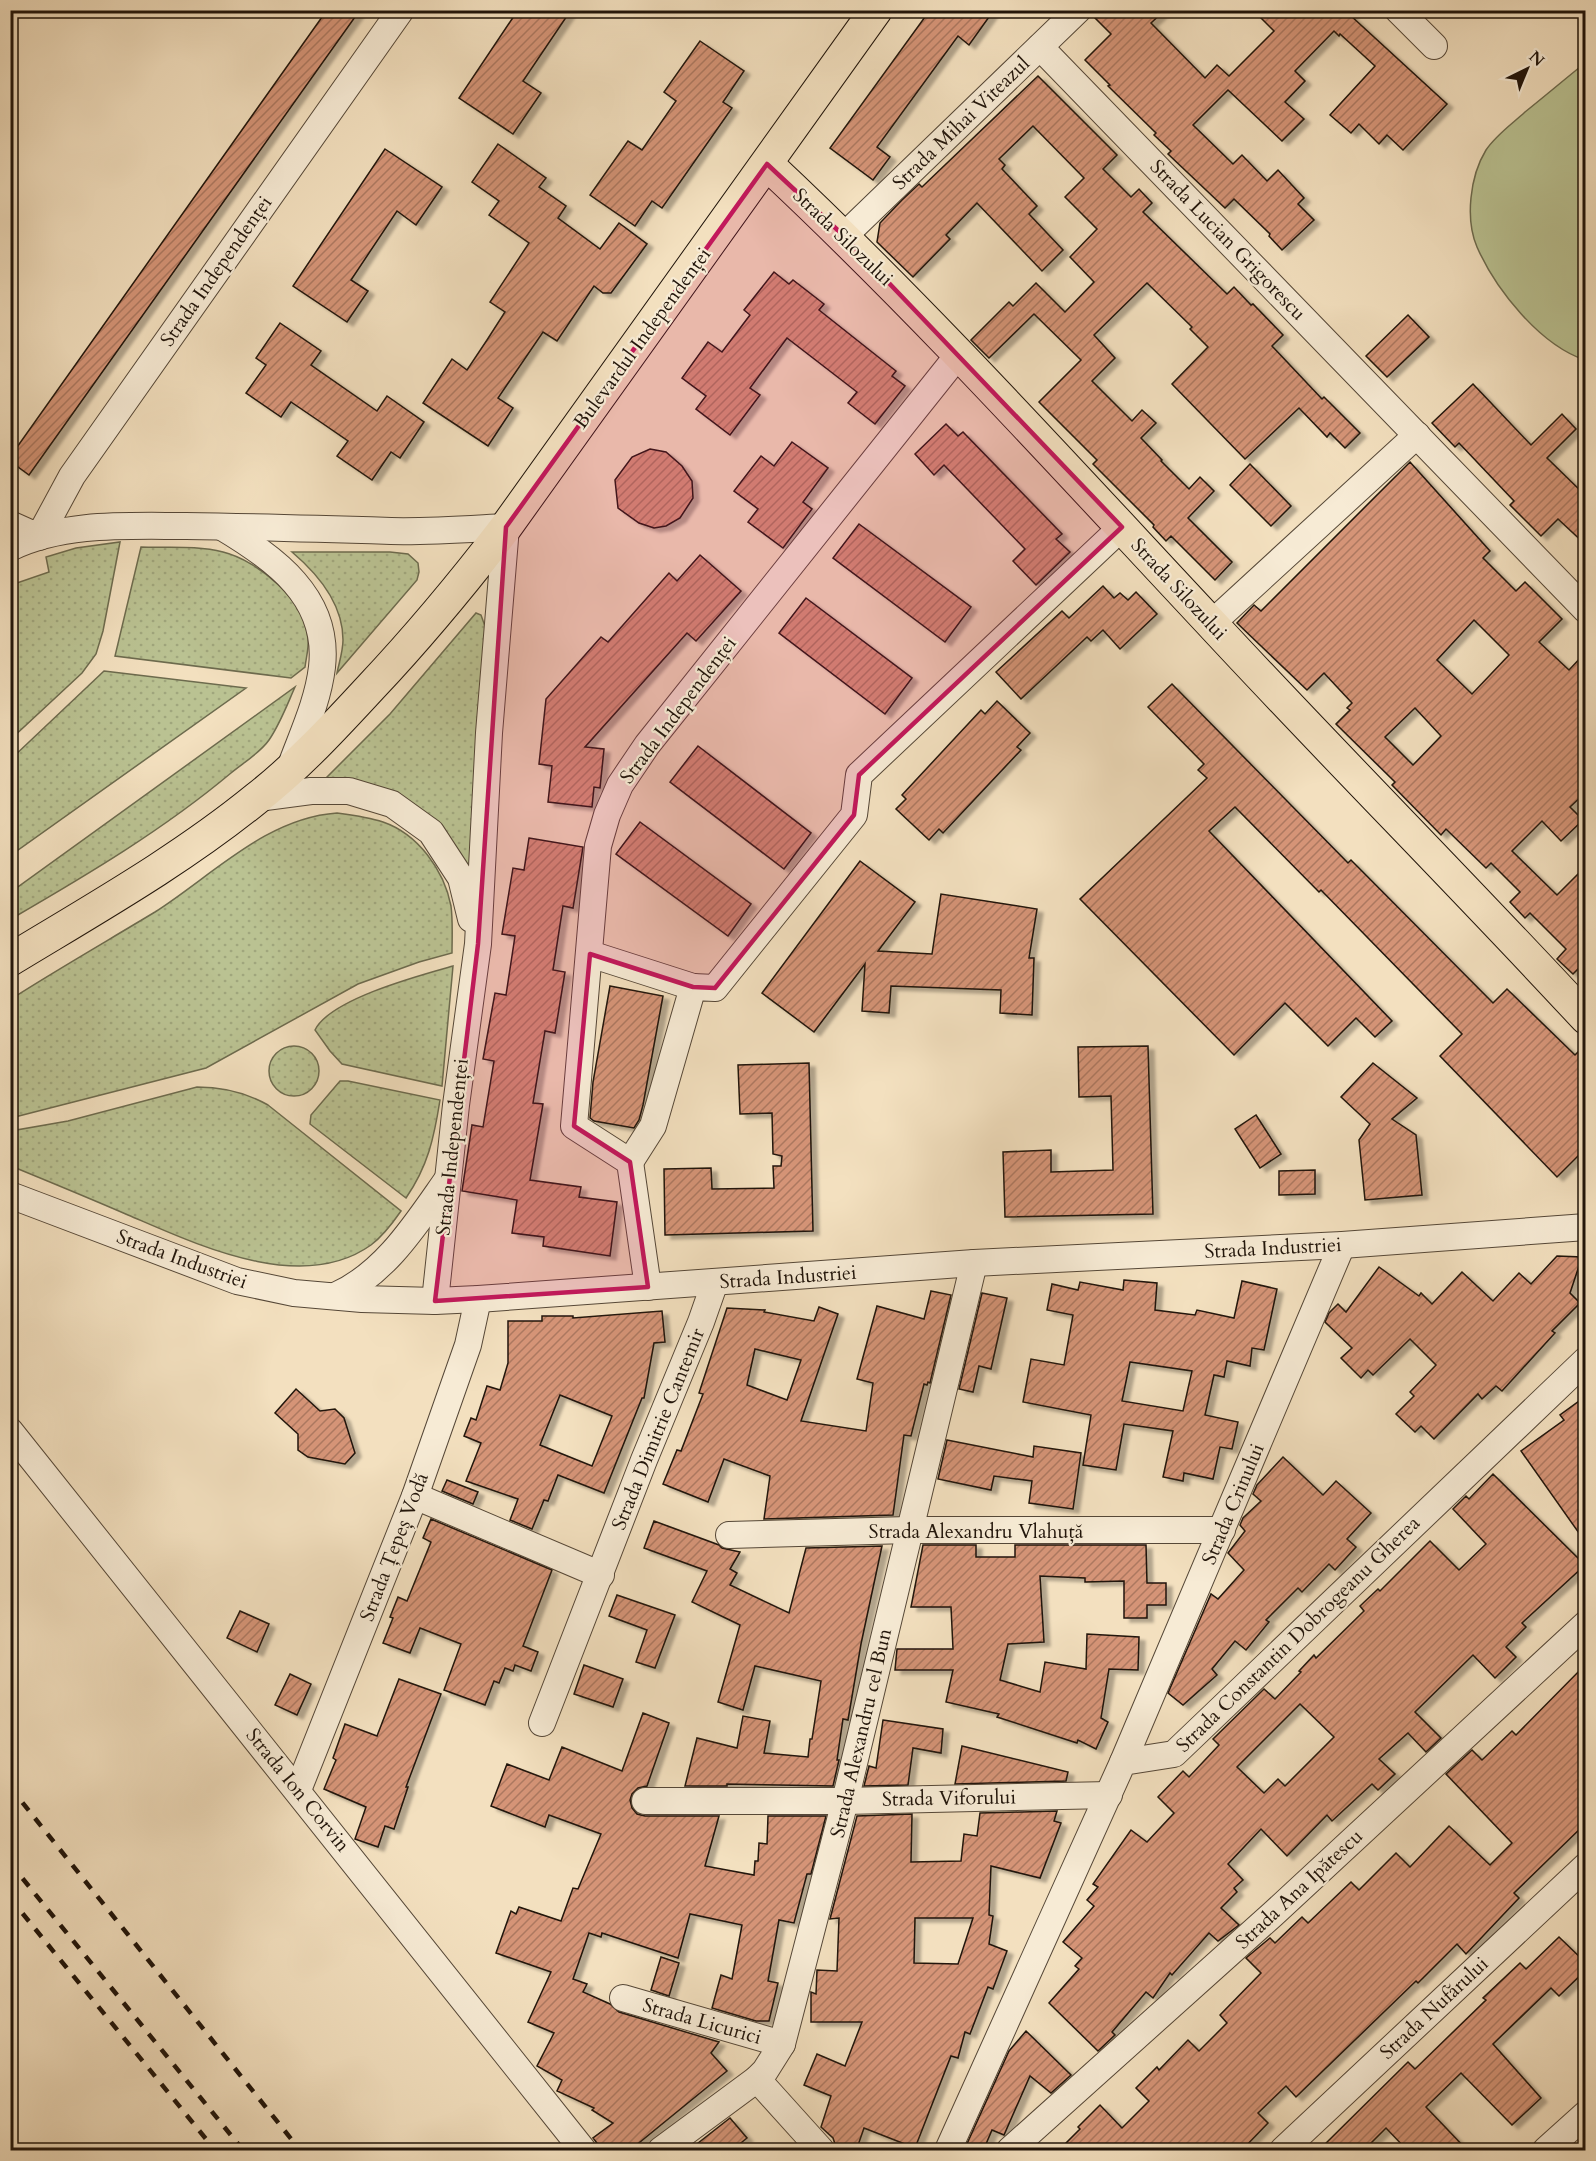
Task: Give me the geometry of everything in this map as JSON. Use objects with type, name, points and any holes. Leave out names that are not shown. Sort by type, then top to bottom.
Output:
[{"type":"main road","name":"Bulevardul Independenței","points":[[10,960],[165,863],[258,798],[344,718],[399,658],[450,599],[506,527],[876,10]]},
{"type":"main road","name":"Strada Silozului","points":[[767,164],[844,236],[959,354],[1211,624],[1585,1015]]},
{"type":"street","name":"Strada Independenței","points":[[39,537],[72,476],[401,10]]},
{"type":"street","name":"Strada Mihai Viteazul","points":[[844,236],[1078,10]]},
{"type":"street","points":[[1398,10],[1434,46]]},
{"type":"street","name":"Strada Lucian Grigorescu","points":[[1040,46],[1586,610]]},
{"type":"street","name":"Strada Independenței","points":[[630,1162],[574,1126],[598,846],[607,814],[620,785],[647,745],[959,354]]},
{"type":"street","points":[[1211,624],[1417,435]]},
{"type":"street","points":[[10,524],[39,537]]},
{"type":"street","points":[[221,526],[249,543],[285,570],[314,610],[321,634],[322,666],[314,704],[290,770]]},
{"type":"street","points":[[10,548],[39,537],[108,527],[221,526],[393,531],[506,527]]},
{"type":"street","name":"Strada Independenței","points":[[435,1301],[456,1105],[478,944],[489,733],[506,527]]},
{"type":"street","points":[[590,954],[693,987],[715,988],[854,815],[859,775],[1122,527]]},
{"type":"street","points":[[258,798],[311,791],[349,791],[392,804],[431,832],[461,878],[478,944]]},
{"type":"street","points":[[648,1287],[630,1162],[653,1126],[693,987]]},
{"type":"street","points":[[334,1296],[365,1277],[385,1260],[410,1232],[448,1177]]},
{"type":"street","name":"Strada Industriei","points":[[10,1194],[237,1281],[294,1293],[435,1301],[974,1263],[1342,1245],[1549,1231],[1584,1226]]},
{"type":"street","name":"Strada Crinului","points":[[1123,1762],[1342,1245]]},
{"type":"street","name":"Strada Alexandru cel Bun","points":[[662,2151],[757,2079],[765,2071],[782,2044],[845,1801],[974,1263]]},
{"type":"street","name":"Strada Dimitrie Cantemir","points":[[542,1723],[715,1282]]},
{"type":"street","name":"Strada Țepeș Vodă","points":[[298,1790],[415,1496],[468,1345],[478,1299]]},
{"type":"street","name":"Strada Constantin Dobrogeanu Gherea","points":[[1123,1762],[1174,1754],[1586,1359]]},
{"type":"street","name":"Strada Ion Corvin","points":[[10,1431],[583,2151]]},
{"type":"street","points":[[415,1496],[601,1575]]},
{"type":"street","name":"Strada Alexandru Vlahuță","points":[[729,1535],[909,1530],[1222,1530]]},
{"type":"street","name":"Strada Ana Ipătescu","points":[[1010,2151],[1273,1914],[1586,1624]]},
{"type":"street","points":[[948,2151],[1123,1762]]},
{"type":"street","name":"Strada Viforului","points":[[645,1801],[845,1801],[1109,1795]]},
{"type":"street","name":"Strada Nufărului","points":[[1283,2151],[1586,1866]]},
{"type":"street","name":"Strada Licurici","points":[[623,1998],[782,2044]]},
{"type":"street","points":[[757,2079],[821,2151]]},
{"type":"street","points":[[1546,2151],[1586,2114]]},
{"type":"highlighted area","points":[[767,164],[844,236],[1122,527],[859,775],[854,815],[715,988],[693,987],[590,954],[574,1126],[630,1162],[648,1287],[435,1301],[478,944],[506,527]]},
{"type":"green space","points":[[1585,63],[1585,360],[1568,353],[1552,342],[1521,314],[1508,298],[1485,264],[1477,247],[1473,236],[1470,211],[1476,172],[1486,150],[1525,112]]},
{"type":"green space","points":[[120,542],[103,631],[96,654],[82,673],[11,739],[11,585],[49,572],[46,557],[76,548]]},
{"type":"green space","points":[[141,547],[193,548],[223,552],[251,564],[265,574],[290,597],[299,611],[305,625],[308,643],[305,667],[291,678],[115,656]]},
{"type":"green space","points":[[292,552],[390,552],[408,554],[418,563],[417,580],[337,673],[343,640],[339,614],[320,580]]},
{"type":"green space","points":[[476,613],[481,615],[486,629],[472,874],[451,844],[321,783],[390,714]]},
{"type":"green space","points":[[104,671],[246,688],[11,855],[11,759]]},
{"type":"green space","points":[[295,687],[273,734],[256,754],[152,833],[11,919],[11,892]]},
{"type":"green space","points":[[337,813],[372,819],[396,828],[418,844],[428,855],[448,893],[451,906],[452,953],[358,984],[206,1068],[11,1118],[11,999],[155,912],[241,850],[287,825],[311,817]]},
{"type":"green space","points":[[453,966],[442,1086],[342,1064],[315,1030],[338,1008],[357,998],[399,982]]},
{"type":"green space","points":[[289,1046],[299,1046],[312,1053],[319,1066],[319,1076],[312,1089],[299,1096],[289,1096],[280,1092],[273,1085],[269,1076],[269,1066],[273,1057],[280,1050]]},
{"type":"green space","points":[[340,1081],[440,1100],[425,1163],[406,1198],[310,1124],[311,1115]]},
{"type":"green space","points":[[197,1087],[233,1091],[268,1105],[401,1211],[387,1230],[371,1245],[343,1259],[313,1265],[281,1265],[249,1260],[185,1239],[11,1166],[11,1131],[68,1121]]},
{"type":"building","points":[[327,10],[360,10],[29,475],[10,461],[10,457]]},
{"type":"building","points":[[518,10],[571,10],[523,81],[541,93],[513,134],[459,98]]},
{"type":"building","points":[[930,10],[994,10],[969,45],[958,36],[877,147],[890,157],[873,180],[830,148]]},
{"type":"building","points":[[1093,10],[1165,10],[1151,23],[1205,78],[1217,65],[1229,76],[1274,31],[1253,10],[1355,10],[1350,15],[1447,104],[1403,150],[1387,135],[1379,144],[1359,124],[1351,133],[1330,115],[1375,66],[1334,31],[1295,71],[1305,81],[1285,102],[1304,119],[1282,141],[1228,90],[1193,125],[1233,164],[1242,155],[1267,181],[1278,170],[1304,198],[1298,204],[1314,220],[1282,250],[1269,236],[1270,234],[1234,199],[1225,208],[1168,154],[1171,151],[1154,135],[1156,133],[1085,60],[1111,34],[1092,15]]},
{"type":"building","points":[[700,41],[744,71],[723,102],[732,108],[662,208],[652,201],[635,226],[590,195],[628,141],[642,150],[676,101],[664,92]]},
{"type":"building","points":[[1038,76],[1117,155],[1103,169],[1131,197],[1139,189],[1152,203],[1143,212],[1227,294],[1234,287],[1251,305],[1253,304],[1283,335],[1272,346],[1322,399],[1324,397],[1360,433],[1345,448],[1330,433],[1327,437],[1299,408],[1245,459],[1172,384],[1208,347],[1190,329],[1192,327],[1147,283],[1094,335],[1115,358],[1092,381],[1132,421],[1142,410],[1156,423],[1141,438],[1189,489],[1200,477],[1214,491],[1188,518],[1232,562],[1215,580],[1171,536],[1166,541],[1153,527],[1154,525],[1093,464],[1097,460],[1039,402],[1081,360],[1034,314],[989,358],[971,340],[1009,302],[1013,306],[1036,283],[1065,312],[1094,282],[1070,257],[1097,229],[1065,197],[1084,178],[1033,126],[999,159],[1005,165],[1002,169],[1037,206],[1029,214],[1063,250],[1042,271],[977,203],[946,235],[950,239],[913,277],[877,242],[880,223],[902,200],[919,184],[922,187]]},
{"type":"building","points":[[498,144],[546,178],[539,187],[566,206],[558,218],[600,249],[619,223],[647,244],[611,293],[603,293],[594,286],[557,341],[543,332],[498,398],[513,408],[488,446],[423,403],[452,359],[467,370],[487,340],[505,312],[490,302],[529,243],[489,215],[499,201],[472,182]]},
{"type":"building","points":[[385,149],[442,187],[416,225],[397,211],[351,280],[368,291],[347,322],[293,286]]},
{"type":"building","points":[[774,272],[789,284],[793,280],[824,304],[819,310],[896,371],[892,376],[905,386],[875,424],[848,403],[857,392],[787,338],[750,388],[760,395],[730,435],[696,409],[706,396],[682,378],[708,342],[722,352],[750,315],[744,310]]},
{"type":"building","points":[[1408,315],[1429,337],[1387,377],[1366,356]]},
{"type":"building","points":[[280,323],[321,351],[311,365],[377,411],[387,396],[424,422],[400,458],[391,452],[372,480],[337,456],[348,441],[291,402],[281,417],[246,393],[266,365],[256,358]]},
{"type":"building","points":[[1473,384],[1531,445],[1562,414],[1576,429],[1547,458],[1586,496],[1586,545],[1558,519],[1541,536],[1510,505],[1514,501],[1459,443],[1455,447],[1432,423]]},
{"type":"building","points":[[946,424],[958,436],[963,432],[1062,534],[1056,539],[1070,552],[1036,585],[1013,561],[1025,549],[944,465],[934,475],[915,454]]},
{"type":"building","points":[[792,442],[828,468],[803,502],[812,509],[783,548],[748,522],[758,509],[734,491],[761,456],[774,466]]},
{"type":"building","points":[[650,449],[666,452],[682,466],[692,481],[693,498],[680,518],[666,526],[654,528],[639,523],[618,508],[615,480],[632,457]]},
{"type":"building","points":[[1410,462],[1490,551],[1483,558],[1516,591],[1525,582],[1562,619],[1539,642],[1569,670],[1586,652],[1586,792],[1570,807],[1583,820],[1561,841],[1542,821],[1512,851],[1557,895],[1586,866],[1586,968],[1582,965],[1573,974],[1557,959],[1566,949],[1530,913],[1525,918],[1510,902],[1520,892],[1491,863],[1486,868],[1446,829],[1441,835],[1392,785],[1395,782],[1336,724],[1350,710],[1347,708],[1352,703],[1324,673],[1307,690],[1237,623],[1254,605],[1261,611]],"holes":[[[1474,620],[1509,655],[1472,694],[1437,660]],[[1415,708],[1441,736],[1413,765],[1385,737]]]},
{"type":"building","points":[[1250,464],[1291,506],[1271,526],[1230,485]]},
{"type":"building","points":[[859,524],[971,607],[945,642],[833,558]]},
{"type":"building","points":[[700,555],[741,591],[696,641],[687,633],[585,747],[604,749],[600,788],[594,787],[592,807],[548,802],[552,766],[539,764],[546,699],[601,637],[608,642],[669,573],[677,581]]},
{"type":"building","points":[[1103,586],[1114,598],[1120,593],[1128,600],[1136,592],[1157,614],[1120,649],[1103,630],[1091,641],[1087,637],[1021,699],[996,672],[1062,611],[1069,618]]},
{"type":"building","points":[[806,598],[912,678],[885,714],[779,633]]},
{"type":"building","points":[[1172,684],[1348,863],[1351,860],[1493,1003],[1507,989],[1575,1055],[1586,1044],[1586,1148],[1557,1177],[1440,1056],[1462,1034],[1321,890],[1319,892],[1235,807],[1209,831],[1392,1021],[1375,1037],[1356,1018],[1328,1046],[1285,1003],[1234,1055],[1080,899],[1207,778],[1198,770],[1204,764],[1148,707]]},
{"type":"building","points":[[997,701],[1030,733],[1017,747],[1021,750],[943,833],[939,829],[929,840],[896,809],[906,799],[902,795],[981,710],[985,714]]},
{"type":"building","points":[[698,746],[811,833],[784,869],[670,782]]},
{"type":"building","points":[[640,822],[751,904],[728,936],[616,854]]},
{"type":"building","points":[[529,838],[583,847],[573,908],[563,906],[553,970],[565,972],[555,1033],[545,1031],[533,1103],[543,1104],[530,1180],[581,1187],[579,1197],[617,1202],[610,1256],[543,1246],[544,1237],[512,1233],[517,1200],[462,1191],[472,1125],[483,1127],[494,1061],[483,1059],[495,993],[506,995],[515,936],[502,934],[513,868],[524,870]]},
{"type":"building","points":[[860,861],[915,902],[878,951],[932,954],[941,894],[1037,909],[1029,958],[1034,958],[1032,1015],[1000,1013],[1001,990],[891,986],[889,1013],[862,1011],[865,964],[814,1032],[762,993]]},
{"type":"building","points":[[610,986],[663,996],[643,1105],[634,1128],[594,1121],[590,1118],[593,1082]]},
{"type":"building","points":[[1148,1046],[1153,1214],[1005,1217],[1003,1152],[1051,1150],[1051,1172],[1113,1170],[1111,1096],[1079,1097],[1078,1047]]},
{"type":"building","points":[[809,1063],[813,1231],[665,1235],[664,1169],[711,1168],[712,1189],[774,1188],[773,1166],[781,1166],[782,1156],[773,1154],[772,1113],[740,1114],[738,1065]]},
{"type":"building","points":[[1373,1063],[1417,1098],[1392,1119],[1416,1135],[1422,1195],[1365,1200],[1359,1140],[1370,1124],[1341,1097]]},
{"type":"building","points":[[1256,1115],[1281,1154],[1260,1168],[1235,1129]]},
{"type":"building","points":[[1315,1170],[1315,1194],[1279,1195],[1279,1171]]},
{"type":"building","points":[[1557,1256],[1582,1257],[1570,1293],[1580,1303],[1552,1331],[1555,1333],[1502,1391],[1496,1386],[1482,1399],[1478,1394],[1434,1439],[1421,1426],[1415,1432],[1396,1414],[1414,1396],[1410,1392],[1436,1365],[1410,1339],[1373,1375],[1368,1370],[1361,1378],[1341,1358],[1352,1348],[1325,1322],[1329,1313],[1338,1304],[1346,1312],[1379,1267],[1419,1296],[1421,1293],[1432,1304],[1462,1272],[1493,1301],[1519,1273],[1531,1284]]},
{"type":"building","points":[[1124,1280],[1157,1283],[1155,1310],[1195,1315],[1197,1310],[1234,1318],[1242,1281],[1277,1289],[1264,1350],[1252,1348],[1250,1366],[1227,1361],[1224,1377],[1214,1375],[1205,1415],[1238,1422],[1232,1449],[1220,1447],[1213,1479],[1184,1473],[1183,1481],[1163,1477],[1173,1431],[1124,1424],[1116,1470],[1083,1465],[1091,1415],[1023,1402],[1031,1359],[1064,1365],[1073,1315],[1047,1310],[1052,1284],[1078,1290],[1080,1282],[1123,1290]],"holes":[[[1130,1362],[1192,1371],[1183,1411],[1122,1401]]]},
{"type":"building","points":[[931,1291],[951,1295],[930,1383],[924,1384],[911,1436],[904,1435],[893,1515],[764,1519],[770,1476],[724,1459],[708,1502],[663,1484],[677,1450],[681,1451],[703,1394],[699,1393],[727,1308],[765,1310],[764,1312],[814,1321],[819,1307],[838,1314],[801,1421],[866,1431],[873,1383],[857,1379],[877,1306],[924,1319]],"holes":[[[755,1349],[801,1360],[787,1400],[747,1385]]]},
{"type":"building","points":[[982,1293],[1007,1298],[991,1369],[979,1366],[973,1392],[959,1389]]},
{"type":"building","points":[[662,1311],[665,1342],[654,1343],[644,1398],[642,1398],[604,1493],[558,1475],[548,1501],[544,1500],[532,1529],[510,1520],[518,1499],[466,1481],[481,1443],[464,1436],[471,1418],[476,1420],[487,1386],[500,1390],[508,1363],[508,1321],[542,1321],[542,1316],[573,1316],[573,1318]],"holes":[[[560,1395],[612,1416],[592,1466],[540,1445]]]},
{"type":"building","points":[[296,1389],[320,1411],[335,1409],[344,1418],[355,1453],[345,1464],[308,1457],[298,1450],[298,1434],[275,1413]]},
{"type":"building","points":[[1586,1396],[1586,1543],[1521,1451],[1564,1420],[1560,1415]]},
{"type":"building","points":[[947,1440],[1033,1457],[1034,1446],[1081,1453],[1073,1509],[1029,1503],[1032,1481],[994,1476],[991,1490],[938,1479]]},
{"type":"building","points":[[1283,1457],[1323,1495],[1336,1481],[1371,1513],[1347,1539],[1356,1547],[1335,1570],[1329,1564],[1302,1592],[1298,1588],[1266,1620],[1269,1622],[1246,1650],[1235,1641],[1212,1669],[1217,1675],[1183,1705],[1168,1693],[1211,1594],[1218,1599],[1244,1570],[1228,1553],[1245,1531],[1240,1525],[1243,1518],[1261,1501],[1253,1494],[1257,1485]]},
{"type":"building","points":[[1493,1474],[1585,1565],[1522,1623],[1526,1627],[1506,1647],[1516,1657],[1495,1678],[1473,1655],[1415,1712],[1441,1738],[1426,1752],[1408,1733],[1379,1759],[1395,1774],[1378,1790],[1372,1784],[1332,1821],[1327,1815],[1287,1856],[1261,1829],[1228,1864],[1243,1880],[1234,1888],[1237,1892],[1221,1908],[1239,1925],[1218,1941],[1209,1933],[1172,1975],[1170,1973],[1153,1998],[1146,1992],[1112,2032],[1115,2035],[1098,2051],[1049,2003],[1079,1969],[1075,1966],[1082,1958],[1063,1942],[1094,1906],[1087,1900],[1098,1887],[1093,1884],[1131,1830],[1147,1842],[1174,1813],[1158,1797],[1183,1771],[1189,1777],[1219,1745],[1213,1739],[1264,1689],[1275,1699],[1314,1655],[1316,1658],[1364,1611],[1360,1606],[1378,1589],[1380,1591],[1430,1541],[1459,1570],[1486,1544],[1453,1509],[1466,1496],[1469,1499]],"holes":[[[1300,1704],[1334,1737],[1285,1786],[1278,1779],[1264,1793],[1237,1767]]]},
{"type":"building","points":[[447,1480],[478,1492],[473,1504],[442,1491]]},
{"type":"building","points":[[431,1519],[552,1570],[523,1646],[538,1652],[531,1671],[515,1665],[513,1671],[505,1668],[499,1683],[494,1681],[485,1705],[444,1690],[461,1644],[420,1628],[410,1653],[383,1643],[398,1597],[407,1601],[431,1542],[423,1538]]},
{"type":"building","points":[[654,1521],[722,1548],[740,1552],[730,1569],[737,1573],[730,1585],[789,1613],[806,1548],[882,1546],[861,1644],[848,1720],[843,1719],[837,1760],[839,1760],[833,1786],[727,1784],[727,1786],[685,1786],[697,1738],[737,1748],[743,1716],[770,1721],[764,1753],[808,1757],[821,1681],[755,1666],[743,1710],[718,1702],[740,1625],[692,1602],[707,1571],[644,1548]]},
{"type":"building","points":[[923,1545],[976,1545],[976,1557],[1015,1557],[1015,1545],[1146,1545],[1147,1583],[1166,1583],[1166,1605],[1147,1605],[1147,1618],[1124,1618],[1124,1581],[1085,1582],[1085,1578],[1040,1576],[1044,1642],[1008,1644],[1000,1680],[1040,1692],[1045,1662],[1086,1669],[1087,1634],[1139,1637],[1138,1670],[1109,1669],[1101,1718],[1108,1722],[1096,1749],[1078,1740],[1077,1743],[997,1717],[999,1714],[946,1702],[953,1670],[895,1670],[897,1649],[953,1649],[951,1607],[911,1607]]},
{"type":"building","points":[[617,1595],[675,1615],[655,1668],[636,1662],[647,1630],[609,1616]]},
{"type":"building","points":[[240,1611],[269,1624],[257,1652],[227,1638]]},
{"type":"building","points":[[1586,1664],[1586,1823],[1514,1893],[1519,1898],[1466,1954],[1457,1944],[1296,2097],[1286,2086],[1258,2113],[1268,2123],[1241,2151],[1058,2151],[1100,2105],[1122,2128],[1149,2101],[1136,2088],[1157,2067],[1159,2070],[1188,2040],[1199,2051],[1227,2023],[1220,2015],[1261,1973],[1246,1958],[1270,1938],[1275,1943],[1302,1917],[1308,1923],[1351,1882],[1359,1890],[1396,1853],[1410,1867],[1449,1826],[1490,1865],[1512,1843],[1446,1774],[1472,1750],[1482,1760],[1512,1731],[1516,1735]]},
{"type":"building","points":[[584,1665],[623,1679],[613,1707],[574,1694]]},
{"type":"building","points":[[290,1674],[311,1684],[297,1715],[275,1705]]},
{"type":"building","points":[[399,1679],[441,1694],[406,1787],[408,1787],[394,1829],[385,1826],[378,1847],[355,1839],[366,1807],[324,1789],[336,1760],[333,1758],[345,1724],[377,1736]]},
{"type":"building","points":[[643,1713],[669,1723],[647,1786],[638,1788],[632,1794],[630,1800],[632,1808],[637,1814],[645,1816],[719,1816],[705,1866],[754,1875],[759,1843],[767,1844],[768,1816],[826,1816],[811,1874],[807,1874],[794,1923],[779,1920],[768,1981],[778,1983],[769,2021],[756,2021],[712,2008],[721,1975],[732,1979],[742,1925],[690,1914],[678,1958],[602,1933],[601,1937],[589,1933],[573,1979],[587,1984],[583,1992],[610,2004],[619,2012],[719,2042],[711,2053],[727,2071],[629,2151],[603,2151],[593,2138],[613,2123],[592,2110],[594,2108],[557,2091],[562,2080],[537,2066],[554,2033],[528,2022],[551,1972],[496,1953],[511,1911],[516,1914],[519,1907],[561,1921],[573,1888],[578,1889],[601,1834],[549,1815],[545,1827],[491,1806],[507,1764],[549,1780],[562,1747],[622,1771]]},
{"type":"building","points":[[883,1720],[943,1729],[941,1753],[913,1748],[908,1785],[864,1786],[869,1766],[876,1768]]},
{"type":"building","points":[[962,1746],[1068,1772],[1066,1781],[955,1784]]},
{"type":"building","points":[[1057,1811],[1054,1821],[1061,1823],[1040,1878],[991,1866],[989,1915],[993,1916],[989,1944],[1007,1951],[993,1989],[988,1987],[970,2034],[965,2032],[958,2058],[951,2056],[915,2148],[864,2128],[856,2151],[844,2151],[836,2147],[833,2138],[821,2127],[831,2096],[804,2085],[817,2054],[845,2066],[862,2022],[811,2022],[811,1992],[816,1994],[817,1970],[837,1971],[839,1918],[830,1919],[857,1816],[912,1814],[911,1862],[961,1861],[964,1834],[977,1836],[980,1813]],"holes":[[[915,1918],[973,1918],[958,1964],[914,1963]]]},
{"type":"building","points":[[1559,1937],[1586,1963],[1586,1970],[1559,1996],[1551,1988],[1493,2044],[1541,2098],[1512,2125],[1461,2073],[1426,2107],[1468,2151],[1408,2151],[1386,2128],[1363,2151],[1318,2151],[1408,2062],[1415,2069],[1486,2000],[1483,1998],[1520,1963],[1526,1969]]},
{"type":"building","points":[[661,1957],[679,1963],[669,1996],[651,1990]]},
{"type":"building","points":[[1026,2031],[1071,2075],[1051,2093],[1030,2076],[1004,2135],[992,2130],[983,2151],[975,2151],[966,2146],[1009,2051]]},
{"type":"building","points":[[730,2118],[747,2138],[731,2151],[688,2151]]},
{"type":"railway","points":[[10,1787],[300,2150]]},
{"type":"railway","points":[[10,1863],[243,2150]]},
{"type":"railway","points":[[10,1898],[215,2150]]}]
